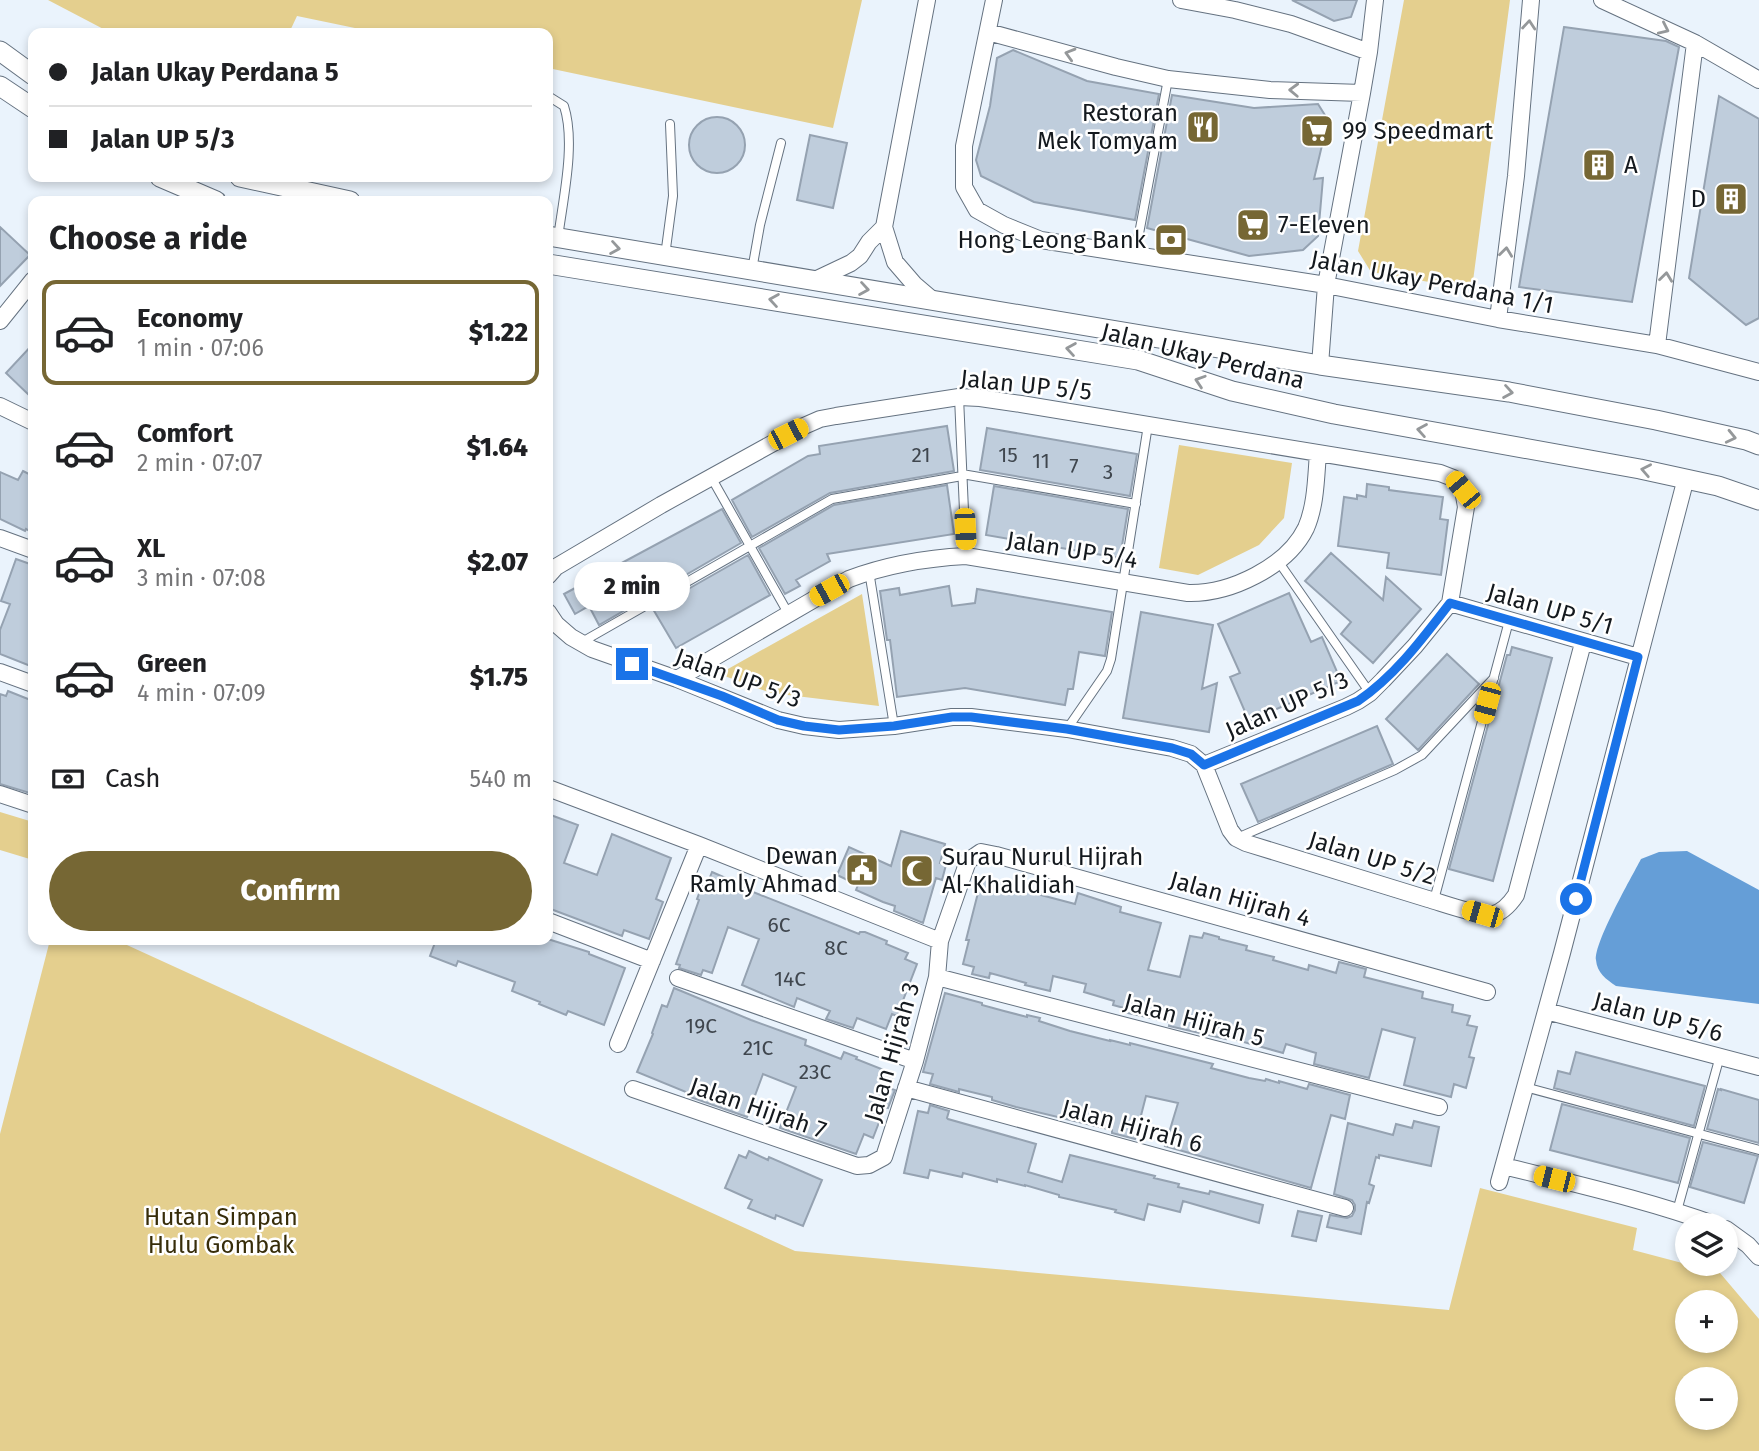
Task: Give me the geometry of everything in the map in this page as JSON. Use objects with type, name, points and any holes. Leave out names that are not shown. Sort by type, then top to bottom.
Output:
[{"type":"street","points":[[927,0],[884,227],[895,262],[914,284],[934,301]]},
{"type":"street","points":[[994,0],[988,32],[1116,67],[1168,79],[1270,90],[1362,93]]},
{"type":"street","points":[[1181,0],[1291,24],[1369,52]]},
{"type":"street","points":[[1320,365],[1326,285],[1362,93],[1375,0]]},
{"type":"street","points":[[1498,319],[1516,176],[1531,0]]},
{"type":"street","points":[[1602,0],[1695,43],[1759,80]]},
{"type":"street","name":"Jalan Ukay Perdana 1/1","points":[[988,32],[964,146],[964,187],[977,210],[1004,225],[1041,240],[1326,285],[1498,319],[1657,345],[1759,372]]},
{"type":"street","points":[[1657,345],[1695,43]]},
{"type":"street","points":[[0,51],[28,71]]},
{"type":"street","points":[[0,86],[28,105]]},
{"type":"street","points":[[172,182],[204,196]]},
{"type":"street","points":[[263,182],[327,196]]},
{"type":"street","points":[[813,281],[851,263],[884,227]]},
{"type":"street","name":"Jalan Ukay Perdana","points":[[553,237],[1320,365],[1509,392],[1669,422],[1759,444]]},
{"type":"street","name":"Jalan Ukay Perdana","points":[[553,265],[1138,360],[1232,391],[1334,414],[1686,478],[1759,500]]},
{"type":"street","points":[[0,321],[28,286]]},
{"type":"street","name":"Jalan UP 5/5","points":[[553,570],[772,442],[820,419],[959,397],[1021,404],[1440,472],[1453,478]]},
{"type":"street","points":[[0,406],[28,420]]},
{"type":"street","name":"Jalan UP 5/4","points":[[677,679],[849,579],[869,571],[942,557],[966,556],[1188,593],[1206,593],[1232,586],[1278,561],[1294,546],[1312,509],[1318,453]]},
{"type":"street","name":"Jalan UP 5/3","points":[[553,620],[571,637],[592,649],[677,679],[778,720],[804,726],[839,730],[971,717],[1067,729],[1172,748],[1191,754],[1204,765],[1358,701],[1370,693],[1415,646],[1450,603],[1466,507],[1463,490],[1453,478]]},
{"type":"street","points":[[1499,1182],[1686,478]]},
{"type":"street","points":[[0,538],[28,548]]},
{"type":"street","name":"Jalan UP 5/1","points":[[1450,603],[1638,657]]},
{"type":"street","name":"Jalan UP 5/2","points":[[1236,838],[1482,914],[1492,915],[1502,911],[1516,895],[1583,643]]},
{"type":"street","points":[[0,672],[28,682]]},
{"type":"street","points":[[1204,765],[1230,830],[1236,838]]},
{"type":"street","points":[[553,790],[940,941]]},
{"type":"street","points":[[0,794],[28,803]]},
{"type":"street","points":[[618,1044],[698,845]]},
{"type":"street","name":"Jalan Hijrah 3","points":[[869,1165],[884,1157],[915,1061],[937,977],[940,941],[968,861],[981,852]]},
{"type":"street","name":"Jalan Hijrah 4","points":[[981,852],[1487,992]]},
{"type":"street","points":[[553,923],[652,961]]},
{"type":"street","name":"Jalan Hijrah 5","points":[[937,977],[1439,1107]]},
{"type":"street","points":[[678,978],[915,1061]]},
{"type":"street","name":"Jalan UP 5/6","points":[[1546,1011],[1759,1067]]},
{"type":"street","name":"Jalan Hijrah 6","points":[[906,1088],[1345,1208]]},
{"type":"street","name":"Jalan Hijrah 7","points":[[633,1089],[857,1166],[869,1165]]},
{"type":"street","points":[[1504,1166],[1683,1213]]},
{"type":"street","points":[[1738,1238],[1759,1257]]},
{"type":"lane","points":[[1135,255],[1168,79]]},
{"type":"lane","points":[[553,99],[564,106],[569,120],[570,140],[553,237]]},
{"type":"lane","points":[[665,256],[673,196],[670,124]]},
{"type":"lane","points":[[752,270],[760,225],[781,143]]},
{"type":"lane","points":[[959,397],[966,556]]},
{"type":"lane","points":[[1067,729],[1107,671],[1111,659],[1148,425]]},
{"type":"lane","points":[[581,643],[832,499],[962,475],[1136,504]]},
{"type":"lane","points":[[711,477],[788,614]]},
{"type":"lane","points":[[1278,561],[1370,693]]},
{"type":"lane","points":[[869,571],[894,726]]},
{"type":"lane","points":[[1433,900],[1509,621]]},
{"type":"lane","points":[[1236,838],[1395,770],[1422,755],[1494,678]]},
{"type":"lane","points":[[1677,1211],[1720,1056]]},
{"type":"lane","points":[[1525,1087],[1759,1150]]},
{"type":"green space","points":[[48,0],[862,0],[833,128],[553,69],[553,28],[355,28],[297,16],[291,28],[101,28]]},
{"type":"green space","points":[[1404,0],[1510,0],[1473,281],[1464,288],[1371,272],[1358,251]]},
{"type":"green space","points":[[1179,445],[1292,463],[1284,518],[1259,545],[1198,575],[1159,568]]},
{"type":"green space","points":[[862,594],[879,706],[771,693],[719,674]]},
{"type":"green space","points":[[0,812],[28,820],[28,858],[0,850]]},
{"type":"green space","name":"Hutan Simpan Hulu Gombak","points":[[49,945],[127,945],[795,1251],[1449,1310],[1480,1188],[1637,1228],[1633,1250],[1675,1261],[1675,1276],[1723,1276],[1734,1290],[1675,1290],[1675,1353],[1738,1353],[1738,1294],[1759,1319],[1759,1451],[0,1451],[0,1134]]},
{"type":"water","points":[[1687,851],[1759,890],[1759,1004],[1616,986],[1598,969],[1596,960],[1601,940],[1641,859],[1659,852]]},
{"type":"building","points":[[1292,0],[1357,0],[1351,17],[1334,21]]},
{"type":"building","name":"A","points":[[1564,27],[1666,41],[1679,47],[1632,302],[1519,287]]},
{"type":"building","points":[[1013,50],[1087,81],[1159,94],[1135,220],[1034,202],[981,176],[976,160],[990,106],[997,58]]},
{"type":"building","points":[[1172,95],[1254,108],[1318,104],[1328,120],[1314,179],[1323,178],[1318,236],[1303,250],[1249,256],[1147,228]]},
{"type":"building","name":"D","points":[[1719,96],[1759,119],[1759,318],[1746,325],[1689,278]]},
{"type":"building","points":[[717,117],[728,119],[737,125],[743,134],[743,156],[737,165],[728,171],[717,173],[706,171],[697,165],[691,156],[689,145],[691,134],[697,125],[706,119]]},
{"type":"building","points":[[810,135],[847,143],[833,208],[797,200]]},
{"type":"building","points":[[0,227],[28,253],[28,257],[0,286]]},
{"type":"building","points":[[28,349],[28,394],[6,373]]},
{"type":"building","points":[[947,426],[954,471],[830,493],[752,537],[732,500],[808,456],[820,454],[819,446]]},
{"type":"building","points":[[987,428],[1137,454],[1130,496],[980,470]]},
{"type":"building","points":[[23,471],[28,474],[28,530],[25,531],[0,519],[0,472],[18,480]]},
{"type":"building","points":[[1367,484],[1389,487],[1389,490],[1443,497],[1440,519],[1448,520],[1441,575],[1387,568],[1389,553],[1338,546],[1344,497],[1366,497]]},
{"type":"building","points":[[947,485],[954,534],[827,554],[830,561],[796,580],[800,586],[785,594],[759,548],[834,505]]},
{"type":"building","points":[[994,486],[1128,509],[1120,558],[986,535]]},
{"type":"building","points":[[722,509],[741,543],[599,625],[589,606],[575,614],[564,594]]},
{"type":"building","points":[[1331,553],[1383,600],[1386,577],[1421,609],[1373,663],[1341,634],[1351,622],[1305,581]]},
{"type":"building","points":[[748,555],[770,595],[676,648],[653,609]]},
{"type":"building","points":[[16,559],[28,563],[28,665],[0,654],[0,630],[10,604],[1,601]]},
{"type":"building","points":[[949,586],[952,606],[975,603],[977,589],[1112,612],[1105,656],[1079,652],[1073,689],[1068,689],[1065,705],[965,688],[897,697],[890,640],[887,640],[880,591],[899,588],[900,595]]},
{"type":"building","points":[[1289,593],[1311,642],[1322,637],[1341,681],[1249,721],[1230,677],[1240,673],[1218,624]]},
{"type":"building","points":[[1141,612],[1213,625],[1202,689],[1217,683],[1209,732],[1123,718]]},
{"type":"building","points":[[1512,647],[1552,658],[1493,881],[1449,869],[1507,655],[1510,655]]},
{"type":"building","points":[[1447,654],[1479,684],[1418,750],[1386,719]]},
{"type":"building","points":[[8,691],[28,699],[28,792],[0,784],[0,694],[6,696]]},
{"type":"building","points":[[1377,726],[1393,764],[1258,822],[1241,784]]},
{"type":"building","points":[[553,816],[578,825],[564,863],[597,875],[612,834],[671,858],[656,899],[663,902],[649,939],[624,930],[622,936],[553,910]]},
{"type":"building","name":"Surau Nurul Hijrah Al-Khalidiah","points":[[901,831],[945,844],[940,863],[946,865],[942,880],[936,878],[923,923],[894,911],[895,906],[856,890],[858,885],[837,875],[849,847],[891,866]]},
{"type":"building","points":[[712,872],[744,886],[743,888],[859,934],[865,932],[887,941],[886,944],[908,953],[905,959],[917,964],[897,1016],[892,1014],[886,1029],[857,1018],[853,1028],[826,1019],[830,1011],[797,998],[794,1007],[742,985],[759,939],[728,927],[712,973],[703,970],[701,975],[679,968],[680,965],[676,964],[699,900],[697,899]]},
{"type":"building","points":[[982,877],[1042,892],[1041,895],[1075,904],[1078,893],[1121,907],[1120,912],[1161,923],[1148,970],[1180,977],[1190,936],[1202,938],[1204,933],[1247,946],[1246,950],[1274,957],[1273,960],[1308,970],[1309,965],[1336,973],[1339,962],[1366,969],[1364,977],[1423,992],[1422,998],[1453,1005],[1452,1012],[1470,1016],[1467,1025],[1477,1027],[1469,1057],[1474,1058],[1466,1088],[1454,1084],[1451,1097],[1404,1085],[1415,1038],[1382,1029],[1369,1078],[1314,1064],[1316,1053],[1286,1044],[1283,1053],[1226,1037],[1169,1026],[1170,1022],[1123,1012],[1124,1008],[1113,1005],[1114,1001],[1084,992],[1086,984],[1053,976],[1050,991],[990,973],[989,978],[972,974],[974,967],[963,964],[969,940],[966,940]]},
{"type":"building","points":[[553,941],[589,952],[625,968],[604,1025],[568,1011],[566,1015],[512,991],[515,982],[458,961],[456,966],[430,956],[434,945],[553,945]]},
{"type":"building","points":[[674,988],[806,1040],[805,1045],[841,1059],[844,1052],[884,1070],[882,1075],[892,1079],[889,1088],[895,1090],[873,1138],[864,1134],[856,1154],[780,1128],[796,1087],[763,1074],[747,1117],[690,1097],[691,1094],[637,1072],[662,1005],[667,1007]]},
{"type":"building","points":[[945,993],[1004,1011],[1040,1018],[1039,1021],[1070,1031],[1213,1064],[1211,1068],[1249,1078],[1279,1081],[1307,1089],[1309,1084],[1350,1095],[1345,1119],[1331,1115],[1311,1188],[1165,1146],[1178,1103],[1146,1096],[1135,1139],[1112,1133],[1112,1130],[992,1100],[992,1097],[930,1084],[933,1074],[923,1072]]},
{"type":"building","points":[[1576,1052],[1705,1086],[1694,1126],[1554,1088],[1558,1071],[1570,1074]]},
{"type":"building","points":[[1718,1089],[1759,1100],[1759,1143],[1707,1129]]},
{"type":"building","points":[[1562,1104],[1690,1138],[1678,1183],[1550,1150]]},
{"type":"building","points":[[930,1105],[949,1111],[948,1119],[1036,1144],[1028,1172],[1062,1182],[1070,1155],[1155,1176],[1154,1178],[1179,1184],[1178,1187],[1209,1194],[1210,1191],[1263,1205],[1259,1223],[1183,1201],[1180,1212],[1148,1204],[1144,1220],[1115,1212],[1116,1210],[997,1179],[997,1182],[963,1173],[962,1177],[930,1170],[928,1178],[904,1173],[918,1111],[928,1113]]},
{"type":"building","points":[[1414,1121],[1439,1127],[1431,1166],[1379,1155],[1379,1158],[1376,1157],[1369,1184],[1374,1186],[1369,1203],[1367,1202],[1361,1234],[1327,1227],[1330,1215],[1347,1218],[1352,1216],[1355,1210],[1352,1200],[1334,1194],[1348,1123],[1393,1135],[1396,1124],[1412,1128]]},
{"type":"building","points":[[1703,1142],[1758,1156],[1744,1203],[1690,1187]]},
{"type":"building","points":[[749,1151],[822,1180],[803,1226],[748,1208],[752,1200],[725,1188],[739,1155],[746,1158]]},
{"type":"building","points":[[1298,1211],[1322,1216],[1316,1241],[1292,1236]]},
{"type":"place","name":"Restoran Mek Tomyam","points":[[1203,127]]},
{"type":"place","name":"99 Speedmart","points":[[1317,131]]},
{"type":"place","name":"A","points":[[1599,165]]},
{"type":"place","name":"D","points":[[1731,199]]},
{"type":"place","name":"7-Eleven","points":[[1253,225]]},
{"type":"place","name":"Hong Leong Bank","points":[[1171,240]]},
{"type":"place","name":"Dewan Ramly Ahmad","points":[[862,870]]},
{"type":"place","name":"Surau Nurul Hijrah Al-Khalidiah","points":[[917,871]]},
{"type":"route","points":[[632,664],[722,696],[778,720],[804,726],[839,730],[971,717],[1067,729],[1172,748],[1191,754],[1204,765],[1358,701],[1370,693],[1415,646],[1450,603],[1638,657],[1576,899]]}]
